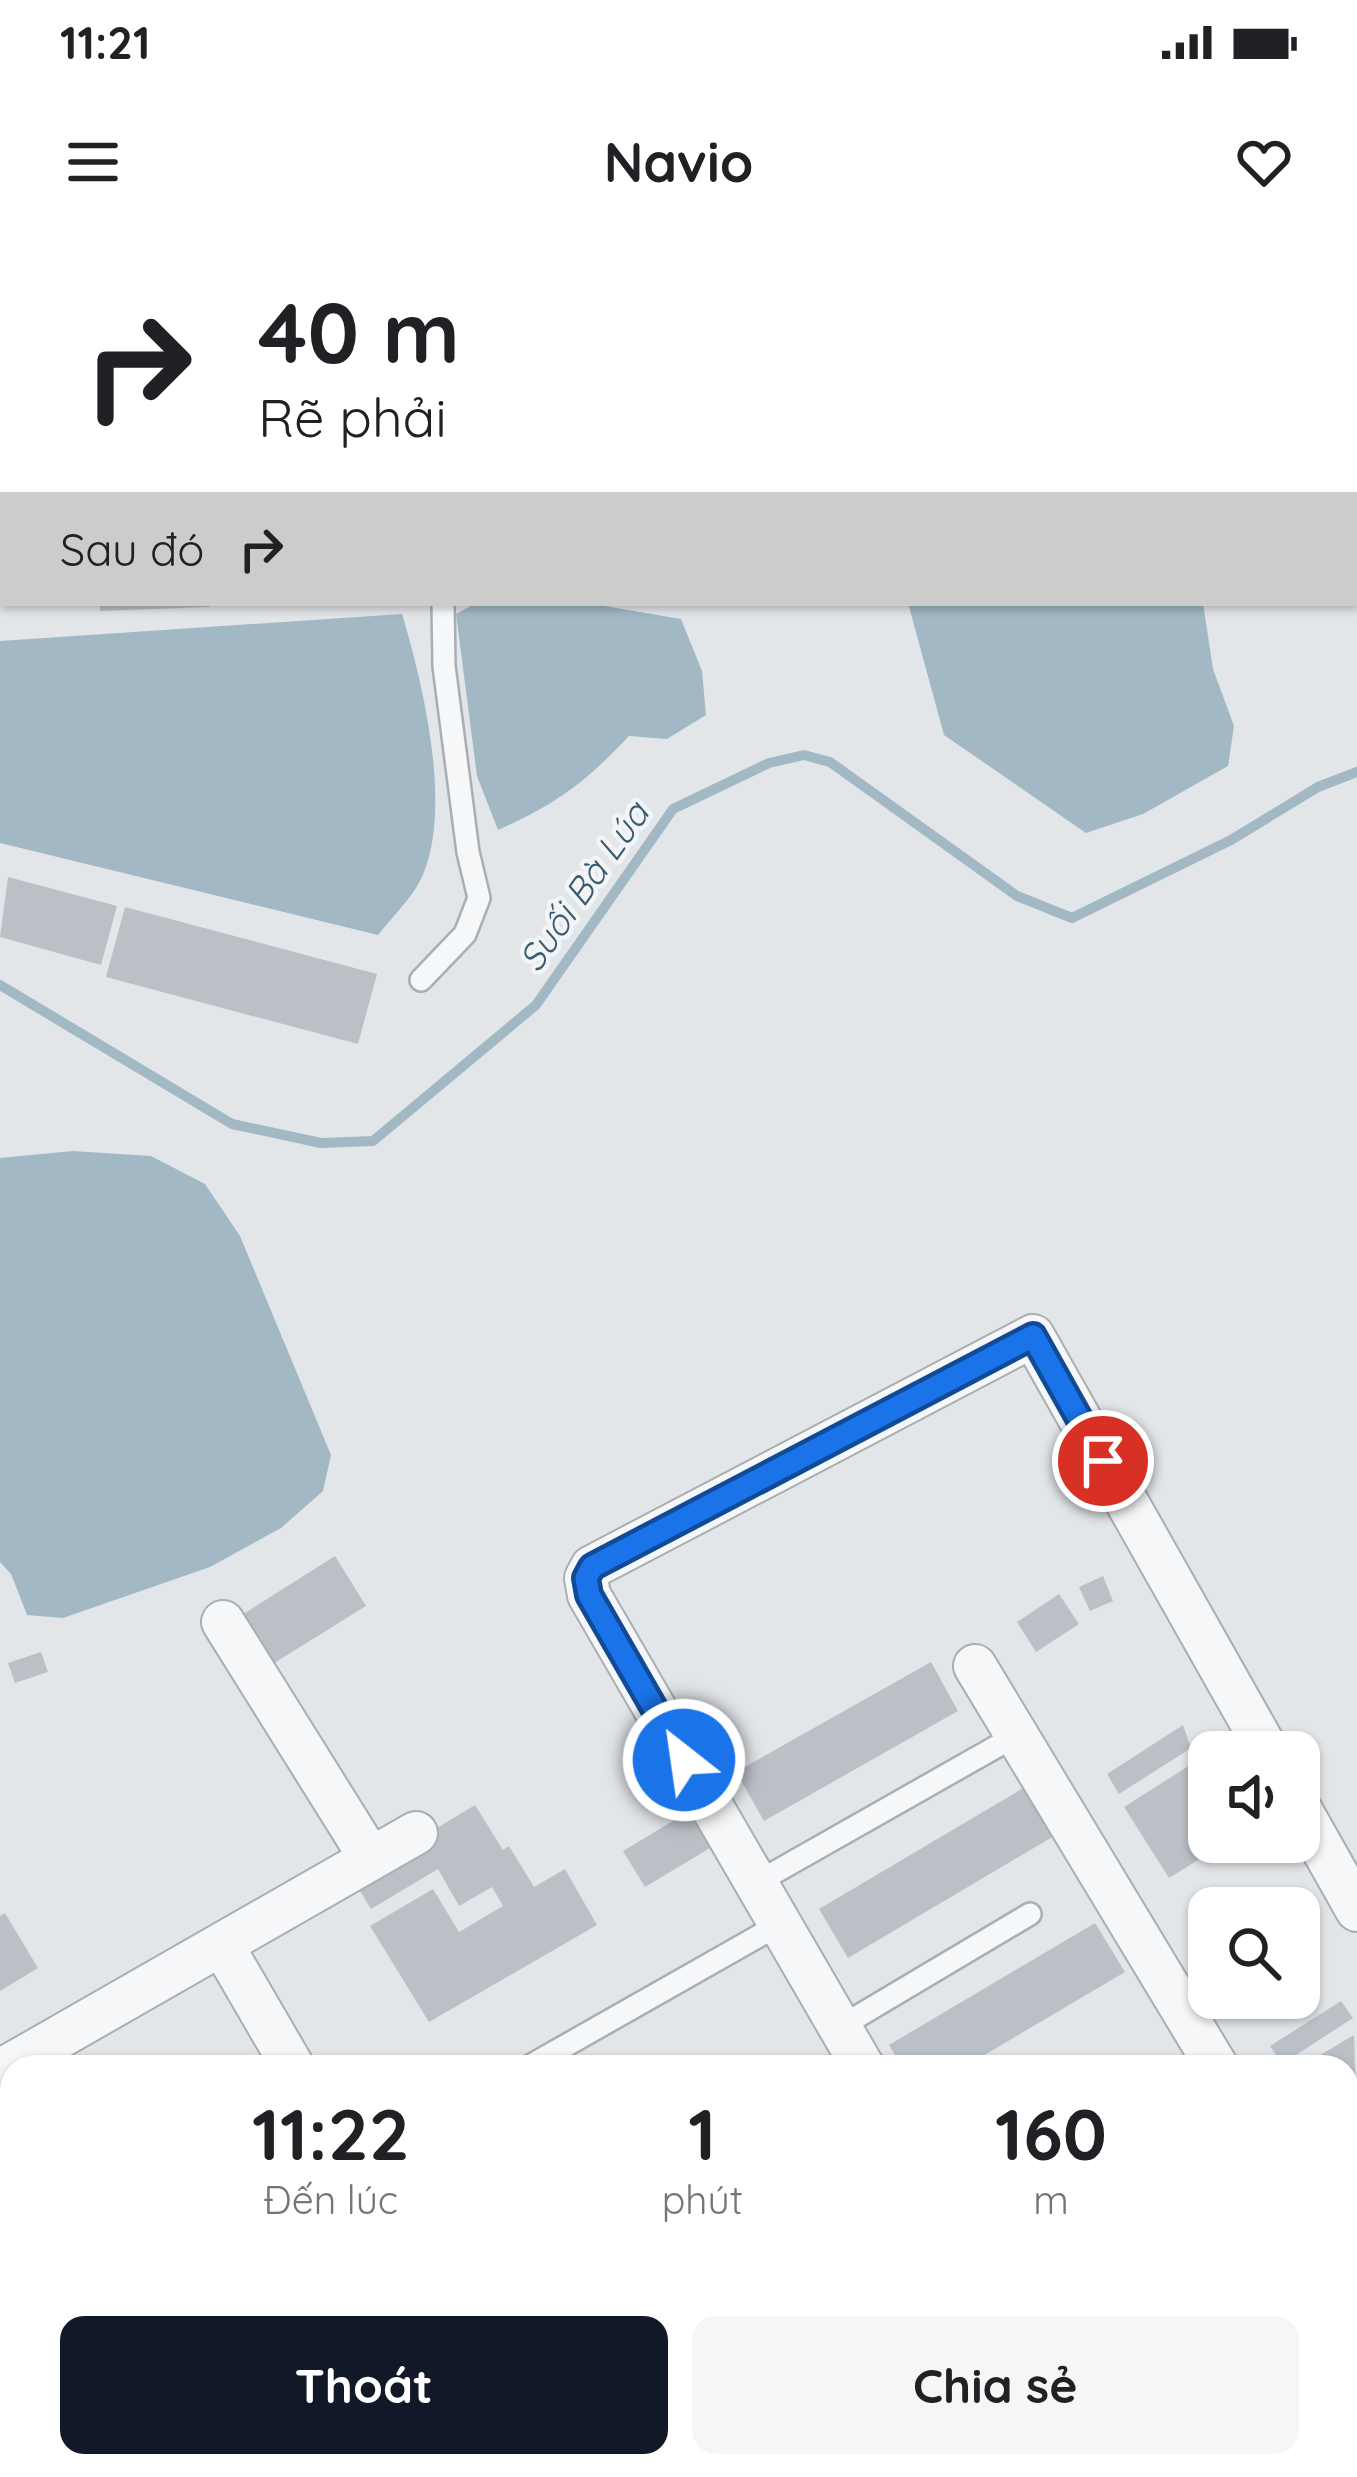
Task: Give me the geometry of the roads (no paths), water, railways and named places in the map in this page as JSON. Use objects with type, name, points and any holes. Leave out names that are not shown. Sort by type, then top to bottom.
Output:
[{"type":"street","points":[[856,2055],[589,1595],[586,1578],[592,1567],[1033,1336],[1256,1731]]},
{"type":"street","points":[[223,1622],[371,1859]]},
{"type":"street","points":[[975,1666],[1210,2055]]},
{"type":"street","points":[[28,2055],[416,1833]]},
{"type":"street","points":[[1320,1844],[1357,1910]]},
{"type":"street","points":[[222,1945],[286,2055]]},
{"type":"lane","points":[[421,980],[465,934],[479,898],[467,852],[444,666],[442,606]]},
{"type":"lane","points":[[756,1883],[1017,1735]]},
{"type":"lane","points":[[840,2027],[1030,1914]]},
{"type":"lane","points":[[548,2055],[780,1924]]},
{"type":"water","points":[[471,606],[605,606],[681,619],[702,671],[706,715],[667,739],[629,736],[569,791],[498,830],[477,776],[456,614]]},
{"type":"water","points":[[909,606],[1203,606],[1213,669],[1234,726],[1228,766],[1143,814],[1086,833],[944,735]]},
{"type":"water","points":[[402,614],[432,746],[435,817],[422,877],[378,935],[0,843],[0,641]]},
{"type":"water","points":[[73,1151],[151,1156],[205,1184],[240,1236],[331,1455],[323,1491],[281,1528],[210,1567],[63,1618],[27,1615],[11,1574],[0,1562],[0,1158]]},
{"type":"waterway","name":"Suối Bà Lúa","points":[[0,985],[232,1124],[321,1143],[373,1141],[536,1005],[673,809],[769,763],[804,755],[830,762],[1017,896],[1072,918],[1231,840],[1318,787],[1357,772]]}]
